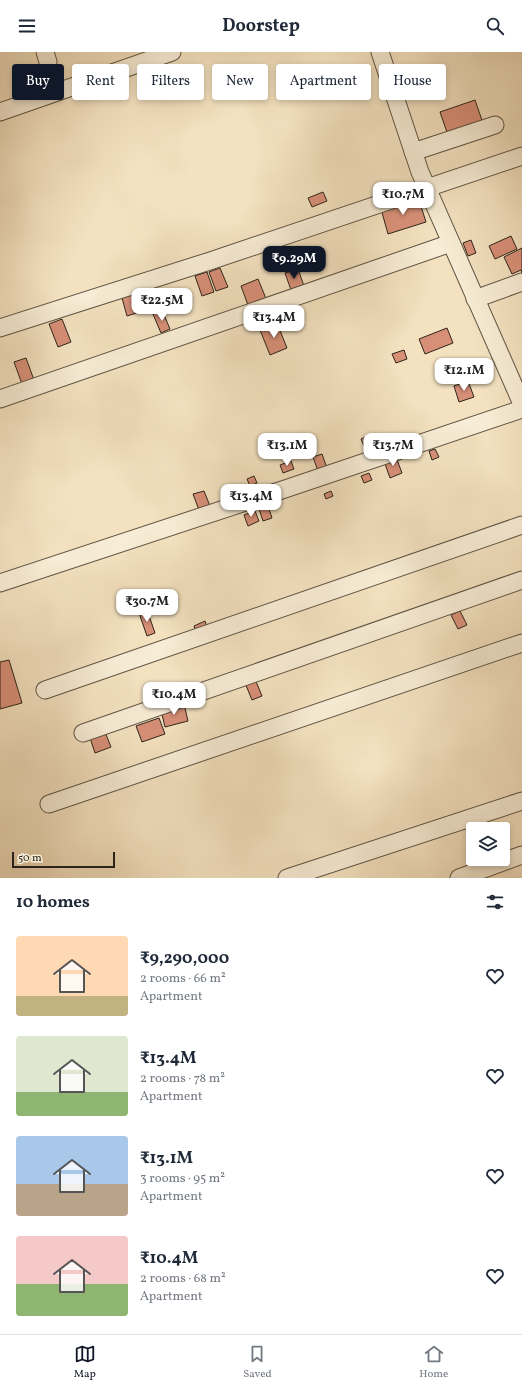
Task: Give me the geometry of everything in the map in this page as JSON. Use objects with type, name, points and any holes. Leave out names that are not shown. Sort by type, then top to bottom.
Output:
[{"type":"street","points":[[0,112],[172,52]]},
{"type":"street","points":[[380,52],[413,152],[427,189],[475,299],[520,393]]},
{"type":"street","points":[[413,152],[495,125]]},
{"type":"street","points":[[0,328],[210,261],[522,156]]},
{"type":"street","points":[[0,399],[451,243]]},
{"type":"street","points":[[475,299],[522,282]]},
{"type":"street","points":[[0,582],[288,488],[522,409]]},
{"type":"street","points":[[45,690],[522,525]]},
{"type":"street","points":[[83,733],[522,580]]},
{"type":"street","points":[[49,804],[522,643]]},
{"type":"street","points":[[287,878],[522,801]]},
{"type":"street","points":[[459,878],[522,855]]},
{"type":"building","points":[[475,100],[484,126],[449,138],[440,112]]},
{"type":"building","points":[[323,192],[327,201],[312,207],[308,198]]},
{"type":"building","points":[[418,197],[426,222],[388,234],[381,209]]},
{"type":"building","points":[[511,236],[517,249],[495,259],[489,246]]},
{"type":"building","points":[[471,240],[476,253],[468,256],[463,243]]},
{"type":"building","points":[[522,248],[522,273],[521,270],[512,274],[504,257]]},
{"type":"building","points":[[220,268],[228,287],[216,291],[209,272]]},
{"type":"building","points":[[298,269],[304,286],[291,290],[285,273]]},
{"type":"building","points":[[207,272],[214,292],[202,296],[195,276]]},
{"type":"building","points":[[258,279],[267,301],[249,308],[241,286]]},
{"type":"building","points":[[141,292],[146,310],[127,316],[122,298]]},
{"type":"building","points":[[162,310],[170,329],[161,333],[153,314]]},
{"type":"building","points":[[62,319],[71,342],[58,347],[49,324]]},
{"type":"building","points":[[277,323],[287,348],[270,355],[260,330]]},
{"type":"building","points":[[447,328],[453,343],[425,354],[419,339]]},
{"type":"building","points":[[404,350],[407,359],[396,363],[392,354]]},
{"type":"building","points":[[26,358],[34,380],[22,384],[14,362]]},
{"type":"building","points":[[468,381],[474,397],[459,402],[454,386]]},
{"type":"building","points":[[370,435],[373,442],[364,446],[361,439]]},
{"type":"building","points":[[435,449],[439,457],[432,460],[429,451]]},
{"type":"building","points":[[322,454],[327,468],[318,471],[313,457]]},
{"type":"building","points":[[396,457],[402,473],[390,478],[384,461]]},
{"type":"building","points":[[291,461],[294,469],[283,473],[280,465]]},
{"type":"building","points":[[369,473],[372,480],[364,483],[361,476]]},
{"type":"building","points":[[254,476],[257,483],[250,486],[247,479]]},
{"type":"building","points":[[204,491],[210,506],[199,510],[193,494]]},
{"type":"building","points":[[331,491],[333,496],[326,499],[324,494]]},
{"type":"building","points":[[266,500],[272,518],[263,521],[257,503]]},
{"type":"building","points":[[255,511],[259,521],[248,526],[244,515]]},
{"type":"building","points":[[147,610],[155,633],[147,636],[139,613]]},
{"type":"building","points":[[460,611],[467,625],[458,629],[451,615]]},
{"type":"building","points":[[205,621],[207,627],[196,632],[194,626]]},
{"type":"building","points":[[9,660],[22,703],[0,709],[0,662]]},
{"type":"building","points":[[255,679],[262,696],[252,700],[245,683]]},
{"type":"building","points":[[184,704],[188,721],[165,727],[161,710]]},
{"type":"building","points":[[159,718],[165,734],[142,742],[136,726]]},
{"type":"building","points":[[105,732],[111,747],[95,753],[90,738]]}]
